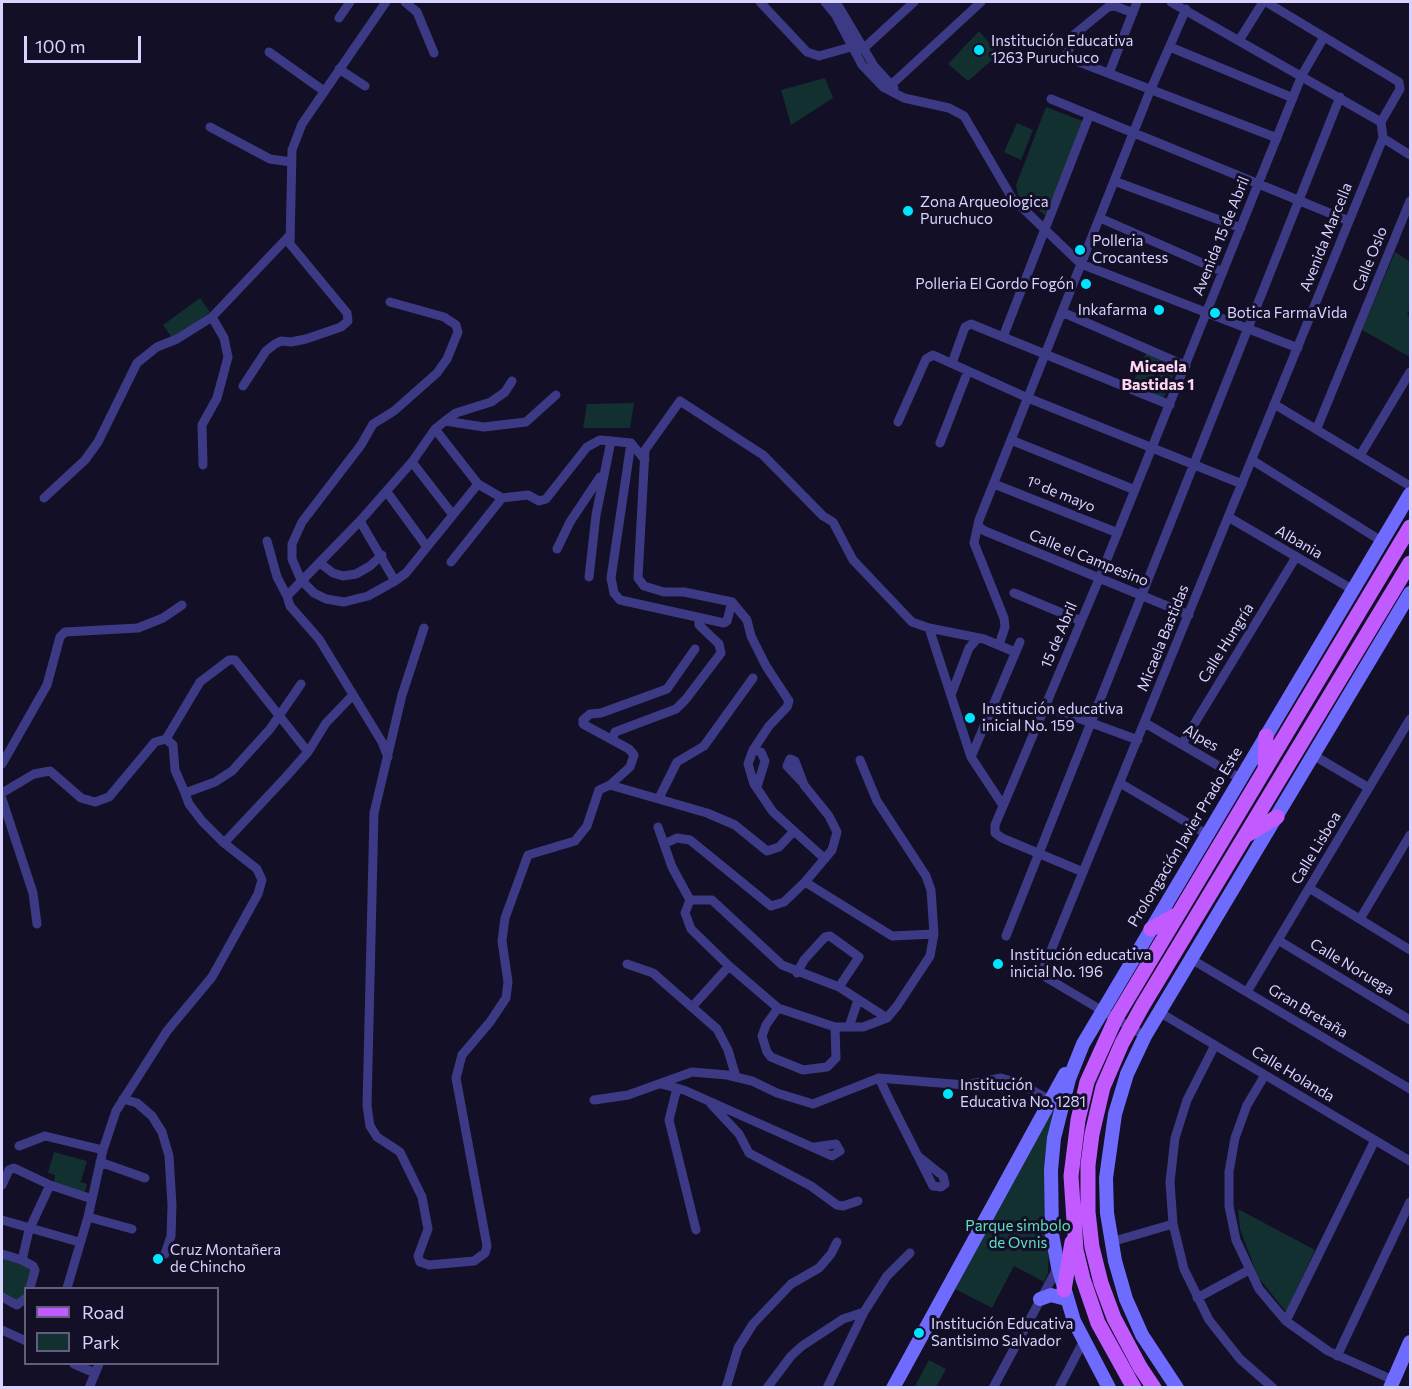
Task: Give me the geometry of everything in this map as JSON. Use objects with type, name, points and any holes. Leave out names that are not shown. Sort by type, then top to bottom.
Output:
[{"type":"main road","points":[[1134,1388],[1112,1353],[1095,1316],[1083,1279],[1074,1233],[1071,1176],[1078,1120],[1091,1072],[1116,1018],[1410,527]]},
{"type":"main road","points":[[1154,1388],[1130,1351],[1107,1301],[1094,1256],[1088,1212],[1089,1166],[1095,1118],[1108,1073],[1130,1027],[1410,563]]},
{"type":"main road","points":[[1265,769],[1266,736]]},
{"type":"main road","points":[[1243,838],[1276,816]]},
{"type":"main road","points":[[1151,929],[1181,912]]},
{"type":"main road","points":[[1065,1295],[1074,1233]]},
{"type":"street","points":[[339,18],[350,2]]},
{"type":"street","points":[[243,386],[266,351],[281,340],[291,342],[306,339],[341,327],[348,321],[347,313],[292,250],[289,236],[291,162],[298,132],[386,2]]},
{"type":"street","points":[[405,2],[417,12],[434,53]]},
{"type":"street","points":[[760,2],[807,52],[819,56],[851,47]]},
{"type":"street","points":[[825,2],[840,6],[873,66],[904,98]]},
{"type":"street","points":[[863,49],[914,2]]},
{"type":"street","points":[[891,85],[981,2]]},
{"type":"street","points":[[1109,73],[1137,2]]},
{"type":"street","points":[[1171,2],[1240,39],[1381,122]]},
{"type":"street","points":[[1240,39],[1264,2],[1401,84],[1381,122],[1383,138],[1410,155]]},
{"type":"street","points":[[840,6],[851,47],[874,79],[892,93],[904,98],[949,108],[964,116],[1012,198],[1081,264],[1298,348]]},
{"type":"street","points":[[1133,13],[1115,6],[1108,7],[1076,34],[1065,55],[1150,91],[1277,138]]},
{"type":"street","points":[[999,645],[1005,627],[1004,618],[974,543],[979,520],[1150,91],[1186,9]]},
{"type":"street","name":"Avenida 15 de Abril","points":[[1152,449],[1302,75],[1324,37]]},
{"type":"street","points":[[1170,47],[1293,98]]},
{"type":"street","points":[[269,52],[324,91]]},
{"type":"street","points":[[339,69],[365,86]]},
{"type":"street","points":[[1006,936],[1340,97]]},
{"type":"street","points":[[1051,99],[1349,221]]},
{"type":"street","points":[[1003,337],[1089,116]]},
{"type":"street","points":[[210,127],[270,159],[291,162]]},
{"type":"street","name":"Avenida Marcella","points":[[1298,348],[1383,138]]},
{"type":"street","points":[[1114,181],[1240,228]]},
{"type":"street","name":"Calle Oslo","points":[[1317,428],[1410,201]]},
{"type":"street","points":[[1100,218],[1223,272]]},
{"type":"street","points":[[44,498],[85,460],[98,442],[137,363],[156,347],[177,339],[212,317],[289,236]]},
{"type":"street","points":[[390,302],[444,317],[456,326],[458,332],[447,359],[437,373],[394,411],[374,424],[361,445],[302,522],[292,544],[292,560],[301,580],[326,599],[344,602],[368,596],[406,573],[478,484]]},
{"type":"street","points":[[1062,312],[1185,366]]},
{"type":"street","points":[[203,465],[202,425],[217,398],[228,357],[224,338],[212,317]]},
{"type":"street","points":[[952,363],[969,325],[1170,405]]},
{"type":"street","name":"Micaela Bastidas","points":[[1103,1010],[1043,974],[1298,348]]},
{"type":"street","points":[[898,422],[928,357],[933,355],[1028,398],[1242,484]]},
{"type":"street","points":[[940,443],[968,371]]},
{"type":"street","points":[[1360,454],[1410,372]]},
{"type":"street","points":[[287,596],[387,492],[435,429],[456,413],[491,402],[505,392],[512,381]]},
{"type":"street","points":[[445,421],[484,427],[526,422],[556,395]]},
{"type":"street","points":[[825,859],[773,812],[756,787],[748,764],[753,750],[769,726],[787,707],[789,700],[766,666],[747,620],[732,602],[684,592],[664,592],[644,586],[638,578],[645,460],[649,441],[678,403],[683,402],[763,455],[823,516],[833,522],[853,560],[885,591],[901,613],[912,622],[929,628],[978,638],[1015,652]]},
{"type":"street","points":[[1274,404],[1410,486]]},
{"type":"street","points":[[435,429],[478,484],[502,498],[528,495],[539,501],[546,499],[587,447],[600,440],[631,444],[645,460]]},
{"type":"street","points":[[1011,440],[1136,490]]},
{"type":"street","points":[[589,577],[603,473],[611,441]]},
{"type":"street","points":[[631,444],[611,578],[614,593],[621,600],[726,623],[732,602]]},
{"type":"street","name":"15 de Abril","points":[[1037,854],[995,833],[1002,804],[1082,621],[1152,449]]},
{"type":"street","points":[[1252,460],[1383,542]]},
{"type":"street","points":[[412,462],[453,515]]},
{"type":"street","points":[[557,549],[570,522],[603,473]]},
{"type":"street","name":"1º de mayo","points":[[994,484],[1118,533]]},
{"type":"street","points":[[387,492],[427,547]]},
{"type":"street","name":"Prolongación Javier Prado Este","points":[[892,1388],[1055,1103],[1083,1044],[1410,494]]},
{"type":"street","points":[[451,562],[502,498]]},
{"type":"street","name":"Albania","points":[[1230,518],[1354,591]]},
{"type":"street","points":[[360,522],[382,555],[395,581]]},
{"type":"street","name":"Calle el Campesino","points":[[979,527],[1189,615]]},
{"type":"street","points":[[267,541],[276,577],[290,606],[319,639],[382,742],[388,757]]},
{"type":"street","points":[[320,563],[333,573],[343,576],[356,574],[370,566],[382,555]]},
{"type":"street","name":"Calle Hungría","points":[[1182,744],[1296,557]]},
{"type":"street","points":[[1014,593],[1082,621]]},
{"type":"street","points":[[1177,1388],[1152,1353],[1134,1318],[1120,1281],[1111,1242],[1107,1201],[1109,1148],[1115,1114],[1127,1074],[1145,1036],[1410,593]]},
{"type":"street","points":[[2,764],[47,685],[60,638],[65,632],[138,628],[163,618],[182,605]]},
{"type":"street","points":[[612,740],[615,732],[676,709],[721,653],[719,644],[699,625],[699,618]]},
{"type":"street","points":[[424,628],[402,695],[374,813],[367,1106],[370,1126],[377,1137],[400,1152],[422,1197],[428,1229],[417,1256],[420,1262],[429,1265],[474,1261],[485,1253],[487,1246],[456,1078],[462,1055],[490,1022],[506,998],[508,982],[502,941],[506,918],[523,864],[528,855],[565,846],[575,841],[586,826],[599,790],[610,785],[630,767],[634,754],[584,724],[583,720],[590,714],[601,713],[668,689],[695,649]]},
{"type":"street","points":[[929,628],[972,757],[1002,804]]},
{"type":"street","points":[[951,695],[969,648],[978,638]]},
{"type":"street","points":[[972,757],[1020,642]]},
{"type":"street","points":[[2,793],[34,774],[50,771],[81,798],[95,802],[109,796],[156,742],[166,739],[200,682],[229,660],[235,660],[240,665],[279,718],[308,752]]},
{"type":"street","points":[[659,798],[677,762],[704,747],[753,678]]},
{"type":"street","points":[[185,793],[215,782],[232,771],[279,718],[301,684]]},
{"type":"street","points":[[224,843],[251,817],[308,752],[326,723],[352,696]]},
{"type":"street","points":[[1045,706],[1138,740]]},
{"type":"street","name":"Calle Lisboa","points":[[1247,992],[1410,719]]},
{"type":"street","name":"Alpes","points":[[1145,723],[1241,779]]},
{"type":"street","points":[[67,1287],[88,1217],[103,1150],[123,1099],[167,1031],[212,977],[258,894],[262,880],[257,869],[224,843],[189,804],[175,770],[173,745],[166,739]]},
{"type":"street","points":[[753,750],[761,752],[765,760],[756,787]]},
{"type":"street","points":[[1313,755],[1369,788]]},
{"type":"street","points":[[658,827],[672,867],[690,900],[685,913],[687,924],[729,966],[778,1008],[835,1027],[863,1027],[887,1018],[930,956],[933,934],[931,890],[926,876],[877,801],[860,760]]},
{"type":"street","points":[[664,844],[677,838],[690,840],[771,906],[784,902],[825,859],[837,841],[837,832],[830,816],[801,781]]},
{"type":"street","points":[[1120,783],[1208,835]]},
{"type":"street","points":[[610,785],[707,813],[735,825],[767,851],[779,847],[794,831]]},
{"type":"street","points":[[2,799],[33,893],[37,924]]},
{"type":"street","points":[[1360,919],[1410,835]]},
{"type":"street","points":[[1037,854],[1083,872]]},
{"type":"street","points":[[805,882],[892,936],[933,934]]},
{"type":"street","points":[[1309,888],[1410,950]]},
{"type":"street","points":[[690,900],[712,900],[782,965],[797,973],[839,987],[887,1018]]},
{"type":"street","points":[[797,973],[804,960],[825,937],[830,936],[858,957],[839,987]]},
{"type":"street","name":"Calle Noruega","points":[[1278,940],[1410,1020]]},
{"type":"street","name":"Gran Bretaña","points":[[1191,959],[1410,1089]]},
{"type":"street","points":[[627,964],[653,973],[717,1029],[728,1050],[736,1077]]},
{"type":"street","points":[[692,1007],[729,966]]},
{"type":"street","points":[[849,1027],[858,1000]]},
{"type":"street","points":[[778,1008],[766,1025],[762,1036],[767,1052],[771,1057],[803,1070],[827,1067],[836,1058],[835,1027]]},
{"type":"street","points":[[1103,1010],[1145,1036]]},
{"type":"street","name":"Calle Holanda","points":[[1159,1012],[1410,1161]]},
{"type":"street","points":[[1215,1045],[1189,1094],[1177,1131],[1170,1182],[1173,1224],[1184,1269],[1197,1298],[1228,1346],[1273,1388]]},
{"type":"street","points":[[594,1100],[628,1095],[692,1072],[736,1077],[813,1104],[879,1078],[965,1085],[1001,1078],[1019,1083],[1055,1103],[1050,1194],[1058,1267],[1065,1295],[1083,1342],[1109,1388]]},
{"type":"street","points":[[1265,1075],[1247,1105],[1235,1138],[1229,1172],[1229,1206],[1236,1240],[1249,1270],[1266,1298],[1286,1322],[1312,1342],[1392,1384],[1410,1342]]},
{"type":"street","points":[[879,1078],[919,1157]]},
{"type":"street","points":[[661,1084],[677,1088],[815,1148]]},
{"type":"street","points":[[677,1088],[669,1120],[696,1230]]},
{"type":"street","points":[[123,1099],[137,1103],[152,1116],[162,1132],[169,1156],[171,1236],[165,1254]]},
{"type":"street","points":[[709,1102],[739,1134],[749,1153],[811,1186],[837,1205],[843,1206],[858,1201]]},
{"type":"street","points":[[19,1146],[45,1136],[103,1150]]},
{"type":"street","points":[[1286,1322],[1375,1140]]},
{"type":"street","points":[[100,1162],[145,1178]]},
{"type":"street","points":[[2,1185],[9,1170],[14,1168],[50,1185],[92,1199]]},
{"type":"street","points":[[22,1260],[29,1230],[50,1185]]},
{"type":"street","points":[[1337,1356],[1410,1202]]},
{"type":"street","points":[[88,1217],[132,1229]]},
{"type":"street","points":[[2,1220],[29,1230],[79,1242]]},
{"type":"street","points":[[1111,1242],[1173,1224]]},
{"type":"street","points":[[726,1388],[738,1348],[753,1324],[791,1284],[819,1268],[831,1254],[837,1242]]},
{"type":"street","points":[[827,1388],[864,1312],[887,1276],[910,1253]]},
{"type":"street","points":[[2,1254],[22,1260],[35,1270],[31,1287]]},
{"type":"street","points":[[993,1388],[1058,1267]]},
{"type":"street","points":[[1197,1298],[1249,1270]]},
{"type":"street","points":[[1040,1299],[1051,1295],[1065,1295]]},
{"type":"street","points":[[2,1298],[16,1305],[24,1300]]},
{"type":"street","points":[[768,1388],[791,1356],[802,1346],[843,1319],[864,1312]]},
{"type":"street","points":[[2,1330],[24,1340]]},
{"type":"street","points":[[1059,1388],[1083,1342]]},
{"type":"street","points":[[76,1365],[95,1373]]},
{"type":"street","points":[[90,1387],[99,1365]]},
{"type":"green space","points":[[979,31],[999,54],[968,81],[948,64]]},
{"type":"green space","points":[[825,78],[833,98],[791,125],[781,90]]},
{"type":"green space","points":[[1046,107],[1085,122],[1045,215],[1018,195],[1016,185]]},
{"type":"green space","points":[[1017,123],[1033,130],[1021,160],[1004,152]]},
{"type":"green space","points":[[1395,252],[1410,262],[1410,309],[1407,314],[1410,316],[1410,357],[1362,330]]},
{"type":"green space","points":[[200,298],[210,312],[173,339],[163,325]]},
{"type":"green space","points":[[1146,353],[1177,366],[1163,400],[1131,387]]},
{"type":"green space","points":[[634,403],[630,428],[583,428],[587,404]]},
{"type":"green space","name":"Parque simbolo de Ovnis","points":[[1049,1113],[1055,1114],[1048,1273],[1044,1282],[1014,1266],[992,1308],[955,1289]]},
{"type":"green space","points":[[54,1152],[87,1161],[81,1181],[78,1181],[87,1184],[85,1192],[54,1182],[55,1175],[48,1173]]},
{"type":"green space","points":[[1238,1209],[1315,1250],[1286,1312],[1258,1277],[1240,1229]]},
{"type":"green space","points":[[2,1254],[34,1269],[29,1287],[24,1287],[20,1306],[2,1297]]},
{"type":"green space","points":[[929,1360],[946,1369],[936,1387],[915,1386]]},
{"type":"place","name":"Institución Educativa 1263 Puruchuco","points":[[979,50]]},
{"type":"place","name":"Zona Arqueologica Puruchuco","points":[[908,211]]},
{"type":"place","name":"Polleria Crocantess","points":[[1080,250]]},
{"type":"place","name":"Polleria El Gordo Fogón","points":[[1086,284]]},
{"type":"place","name":"Inkafarma","points":[[1159,310]]},
{"type":"place","name":"Botica FarmaVida","points":[[1215,313]]},
{"type":"place","name":"Institución educativa inicial No. 159","points":[[970,718]]},
{"type":"place","name":"Institución educativa inicial No. 196","points":[[998,964]]},
{"type":"place","name":"Institución Educativa No. 1281","points":[[948,1094]]},
{"type":"place","name":"Cruz Montañera de Chincho","points":[[158,1259]]},
{"type":"place","name":"Institución Educativa Santisimo Salvador","points":[[919,1333]]},
{"type":"district","name":"Micaela Bastidas 1","points":[[1158,376]]}]
